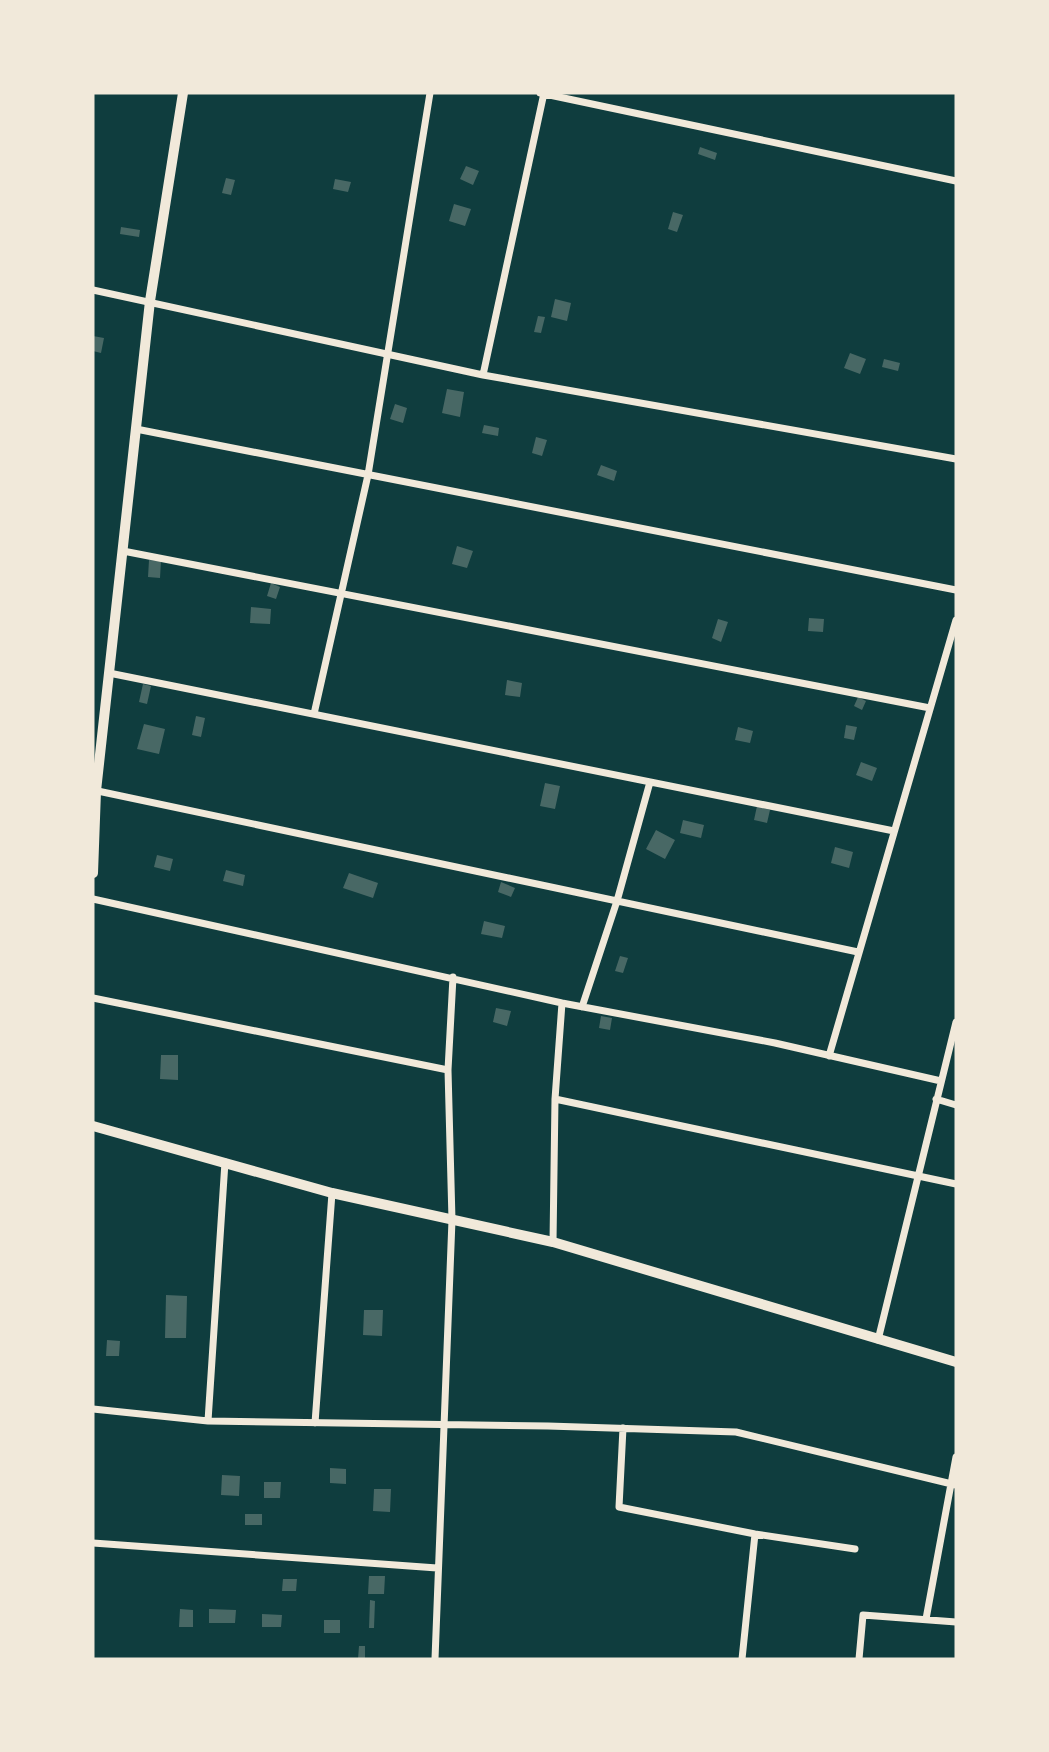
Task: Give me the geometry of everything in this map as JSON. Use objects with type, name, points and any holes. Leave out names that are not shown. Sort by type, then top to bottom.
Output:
[{"type":"street","points":[[93,873],[95,790],[150,301],[183,93]]},
{"type":"street","points":[[314,714],[368,475],[385,353],[429,93]]},
{"type":"street","points":[[483,375],[543,93],[956,181]]},
{"type":"street","points":[[93,290],[483,375],[956,459]]},
{"type":"street","points":[[136,429],[956,590]]},
{"type":"street","points":[[123,551],[930,708]]},
{"type":"street","points":[[829,1056],[956,620]]},
{"type":"street","points":[[109,673],[894,831]]},
{"type":"street","points":[[582,1007],[617,901],[650,782]]},
{"type":"street","points":[[95,790],[858,952]]},
{"type":"street","points":[[93,899],[562,1003],[941,1081]]},
{"type":"street","points":[[435,1659],[452,1220],[447,1070],[453,977]]},
{"type":"street","points":[[93,998],[447,1070]]},
{"type":"street","points":[[553,1242],[555,1099],[562,1003]]},
{"type":"street","points":[[878,1340],[956,1022]]},
{"type":"street","points":[[555,1099],[956,1184]]},
{"type":"street","points":[[936,1100],[956,1105]]},
{"type":"street","points":[[93,1126],[332,1193],[553,1242],[956,1362]]},
{"type":"street","points":[[208,1421],[225,1162]]},
{"type":"street","points":[[316,1423],[332,1193]]},
{"type":"street","points":[[93,1409],[208,1421],[736,1432],[953,1485]]},
{"type":"street","points":[[623,1428],[619,1507],[755,1534],[855,1549]]},
{"type":"street","points":[[926,1619],[953,1485],[956,1457]]},
{"type":"street","points":[[742,1659],[755,1534]]},
{"type":"street","points":[[93,1543],[437,1567]]},
{"type":"street","points":[[859,1659],[863,1615],[956,1622]]},
{"type":"building","points":[[700,147],[717,153],[715,160],[698,154]]},
{"type":"building","points":[[466,166],[479,171],[473,185],[460,179]]},
{"type":"building","points":[[226,178],[235,180],[231,195],[222,193]]},
{"type":"building","points":[[335,179],[351,182],[348,192],[333,189]]},
{"type":"building","points":[[454,204],[471,209],[465,226],[449,221]]},
{"type":"building","points":[[673,212],[683,215],[677,232],[668,229]]},
{"type":"building","points":[[121,227],[140,230],[139,237],[120,234]]},
{"type":"building","points":[[555,299],[571,303],[567,321],[551,317]]},
{"type":"building","points":[[538,316],[545,317],[541,333],[534,332]]},
{"type":"building","points":[[93,336],[104,338],[101,353],[93,351]]},
{"type":"building","points":[[850,353],[866,359],[860,374],[844,368]]},
{"type":"building","points":[[884,359],[900,363],[898,371],[882,367]]},
{"type":"building","points":[[447,389],[464,392],[460,417],[442,413]]},
{"type":"building","points":[[395,404],[407,408],[403,423],[390,419]]},
{"type":"building","points":[[484,425],[499,428],[498,436],[482,433]]},
{"type":"building","points":[[536,437],[547,440],[542,456],[532,453]]},
{"type":"building","points":[[601,465],[617,471],[614,481],[597,475]]},
{"type":"building","points":[[457,546],[473,551],[467,568],[452,564]]},
{"type":"building","points":[[149,560],[161,561],[160,578],[148,577]]},
{"type":"building","points":[[271,583],[280,587],[276,599],[267,596]]},
{"type":"building","points":[[251,607],[271,609],[270,624],[250,623]]},
{"type":"building","points":[[809,618],[824,619],[823,632],[808,631]]},
{"type":"building","points":[[718,619],[728,622],[721,642],[712,638]]},
{"type":"building","points":[[507,680],[522,683],[520,697],[505,695]]},
{"type":"building","points":[[143,684],[151,686],[147,704],[139,702]]},
{"type":"building","points":[[858,697],[866,701],[862,710],[854,706]]},
{"type":"building","points":[[196,716],[205,718],[201,737],[192,735]]},
{"type":"building","points":[[144,724],[165,729],[159,754],[137,749]]},
{"type":"building","points":[[846,725],[857,727],[854,740],[844,738]]},
{"type":"building","points":[[738,727],[753,731],[750,743],[735,740]]},
{"type":"building","points":[[861,762],[877,768],[872,781],[856,775]]},
{"type":"building","points":[[545,783],[560,786],[555,809],[540,806]]},
{"type":"building","points":[[757,806],[770,810],[767,823],[754,820]]},
{"type":"building","points":[[683,820],[704,825],[701,838],[680,833]]},
{"type":"building","points":[[656,830],[675,840],[665,859],[646,849]]},
{"type":"building","points":[[835,847],[853,852],[849,868],[831,863]]},
{"type":"building","points":[[157,855],[173,859],[170,871],[154,867]]},
{"type":"building","points":[[226,870],[245,875],[243,886],[223,881]]},
{"type":"building","points":[[349,873],[378,883],[373,898],[343,888]]},
{"type":"building","points":[[501,882],[515,888],[511,897],[498,892]]},
{"type":"building","points":[[484,921],[505,926],[502,938],[481,934]]},
{"type":"building","points":[[620,956],[628,958],[623,973],[615,971]]},
{"type":"building","points":[[496,1008],[511,1011],[507,1026],[493,1022]]},
{"type":"building","points":[[601,1016],[612,1018],[610,1030],[599,1028]]},
{"type":"building","points":[[161,1055],[178,1055],[178,1080],[160,1079]]},
{"type":"building","points":[[166,1295],[187,1296],[186,1338],[165,1338]]},
{"type":"building","points":[[364,1310],[383,1310],[382,1336],[363,1335]]},
{"type":"building","points":[[107,1340],[120,1341],[119,1356],[106,1356]]},
{"type":"building","points":[[330,1468],[346,1469],[346,1484],[330,1483]]},
{"type":"building","points":[[222,1475],[240,1476],[239,1496],[221,1495]]},
{"type":"building","points":[[264,1482],[281,1482],[280,1498],[264,1498]]},
{"type":"building","points":[[374,1489],[391,1489],[390,1512],[373,1511]]},
{"type":"building","points":[[245,1514],[262,1514],[262,1525],[245,1525]]},
{"type":"building","points":[[369,1576],[385,1576],[384,1594],[368,1594]]},
{"type":"building","points":[[283,1579],[297,1579],[296,1591],[282,1591]]},
{"type":"building","points":[[370,1600],[375,1601],[374,1628],[369,1628]]},
{"type":"building","points":[[180,1609],[193,1610],[193,1627],[179,1627]]},
{"type":"building","points":[[209,1609],[236,1610],[235,1623],[209,1623]]},
{"type":"building","points":[[262,1614],[282,1615],[281,1627],[262,1627]]},
{"type":"building","points":[[324,1620],[340,1620],[340,1633],[324,1633]]},
{"type":"building","points":[[359,1646],[365,1646],[365,1659],[358,1659]]}]
